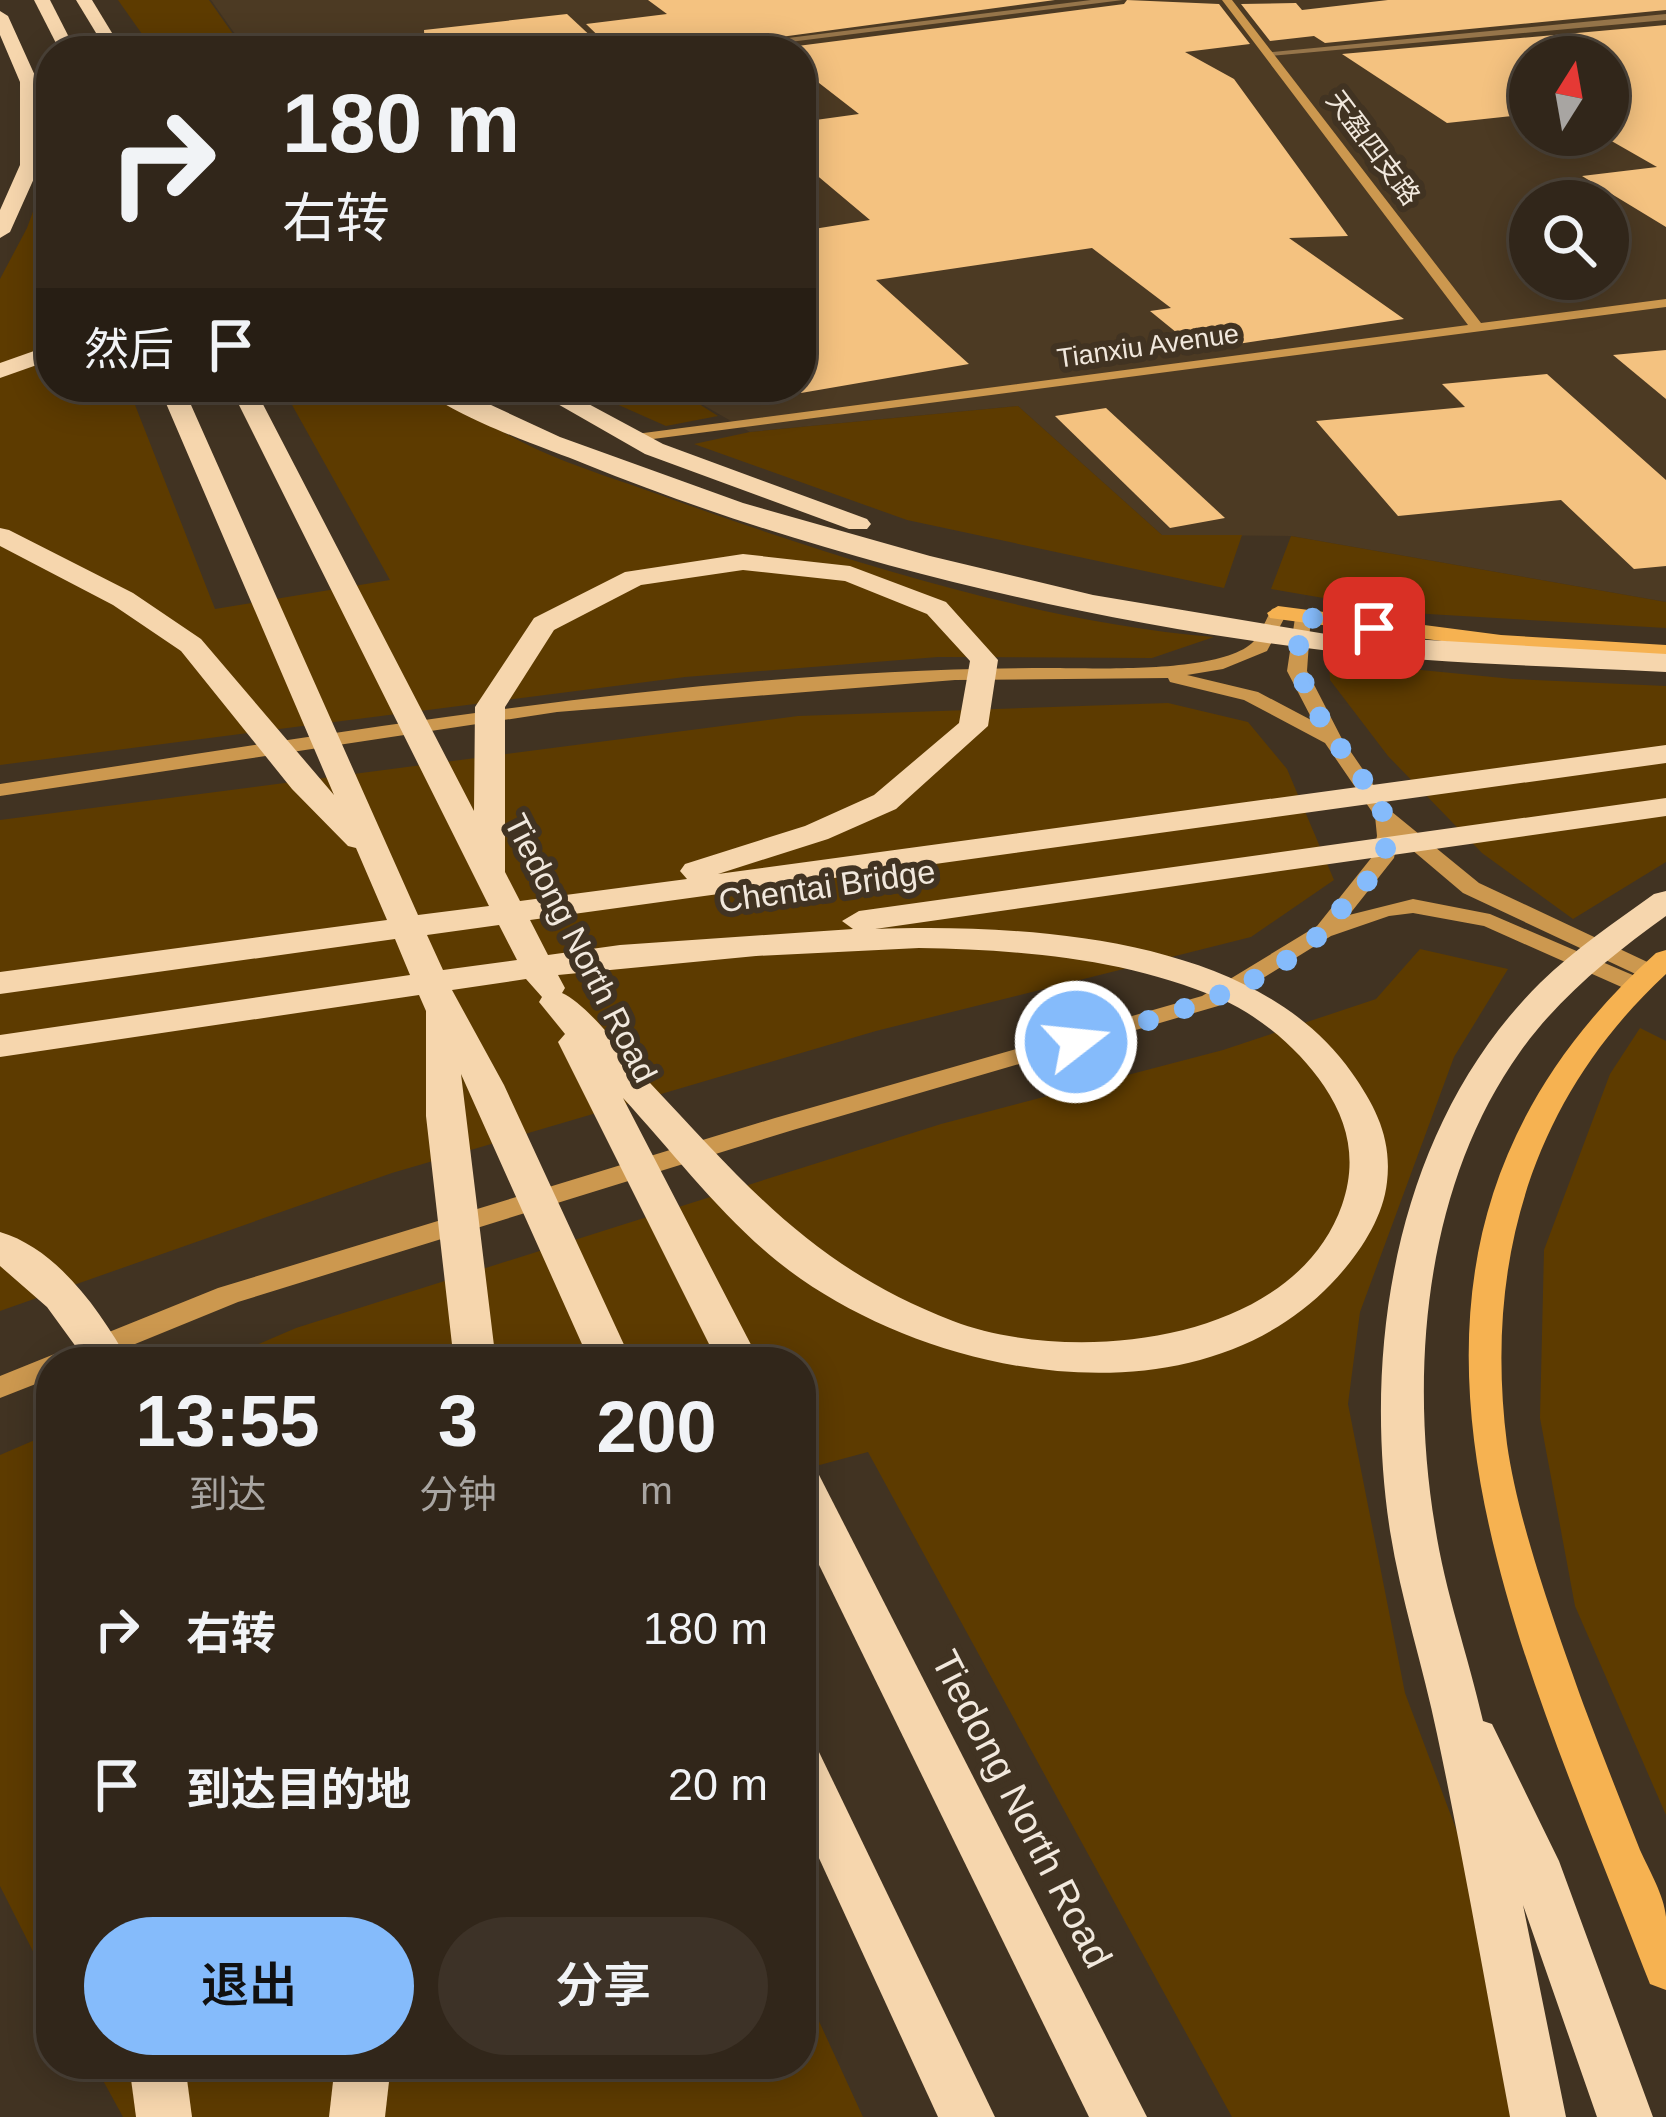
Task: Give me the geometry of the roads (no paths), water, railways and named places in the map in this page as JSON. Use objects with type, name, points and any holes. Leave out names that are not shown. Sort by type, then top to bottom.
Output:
[{"type":"highway","points":[[42,0],[60,36]]},
{"type":"highway","points":[[84,0],[106,36]]},
{"type":"highway","points":[[0,16],[36,97]]},
{"type":"highway","points":[[0,232],[30,165],[29,82]]},
{"type":"highway","points":[[0,371],[36,358]]},
{"type":"highway","points":[[177,402],[441,1006],[486,1085],[604,1347]]},
{"type":"highway","name":"Tiedong North Road","points":[[249,402],[731,1347]]},
{"type":"highway","points":[[465,402],[537,437],[793,529],[1140,614],[1385,648],[1666,663]]},
{"type":"highway","points":[[505,402],[610,464]]},
{"type":"highway","points":[[567,402],[636,439],[866,527],[1060,572],[1291,615]]},
{"type":"highway","points":[[0,536],[123,599],[191,645],[303,782],[378,859]]},
{"type":"highway","points":[[489,872],[490,707],[496,686],[527,638],[581,600],[625,582],[684,569],[748,563],[811,566],[903,588],[951,617],[974,639],[989,675],[982,714],[958,745],[911,784],[845,819],[610,899]]},
{"type":"highway","name":"Chentai Bridge","points":[[0,983],[1666,754]]},
{"type":"highway","name":"Chentai Bridge","points":[[0,1046],[1666,807]]},
{"type":"highway","points":[[1538,2117],[1451,1687],[1412,1530],[1402,1440],[1412,1264],[1432,1187],[1456,1124],[1495,1061],[1552,988],[1610,937],[1666,901]]},
{"type":"highway","points":[[556,1002],[762,1225],[828,1278],[963,1340],[1046,1357],[1120,1357],[1194,1343],[1254,1320],[1303,1287],[1341,1248],[1363,1212],[1370,1185],[1369,1140],[1349,1089],[1300,1034],[1237,993],[1170,970],[1117,954],[985,940],[915,939],[596,958]]},
{"type":"highway","points":[[441,1006],[445,1116],[474,1347]]},
{"type":"highway","points":[[0,1246],[27,1264],[100,1347]]},
{"type":"highway","name":"Tiedong North Road","points":[[816,1513],[1120,2117]]},
{"type":"highway","points":[[1451,1687],[1533,1861],[1625,2117]]},
{"type":"highway","points":[[816,1797],[968,2117]]},
{"type":"highway","points":[[159,2079],[164,2117]]},
{"type":"highway","points":[[357,2117],[361,2079]]},
{"type":"main road","points":[[1291,615],[1501,642],[1666,652]]},
{"type":"main road","points":[[1650,972],[1593,1025],[1524,1145],[1507,1194],[1485,1312],[1489,1443],[1537,1635],[1666,1969]]},
{"type":"street","points":[[816,36],[1118,0]]},
{"type":"street","name":"天盈四支路","points":[[1227,0],[1478,326]]},
{"type":"street","points":[[1269,53],[1666,17]]},
{"type":"street","name":"Tianxiu Avenue","points":[[636,439],[1666,303]]},
{"type":"street","points":[[0,790],[603,701],[955,674],[1152,674],[1216,665],[1246,655],[1291,615]]},
{"type":"street","points":[[1291,615],[1298,670],[1332,739],[1384,816],[1471,888],[1650,972]]},
{"type":"street","points":[[1152,674],[1251,696],[1332,739]]},
{"type":"street","points":[[1323,932],[1383,857],[1388,836],[1384,816]]},
{"type":"street","points":[[100,1347],[228,1295],[784,1124],[1210,1001],[1323,932],[1385,910],[1450,911],[1650,972]]},
{"type":"street","points":[[0,1387],[36,1373]]}]
